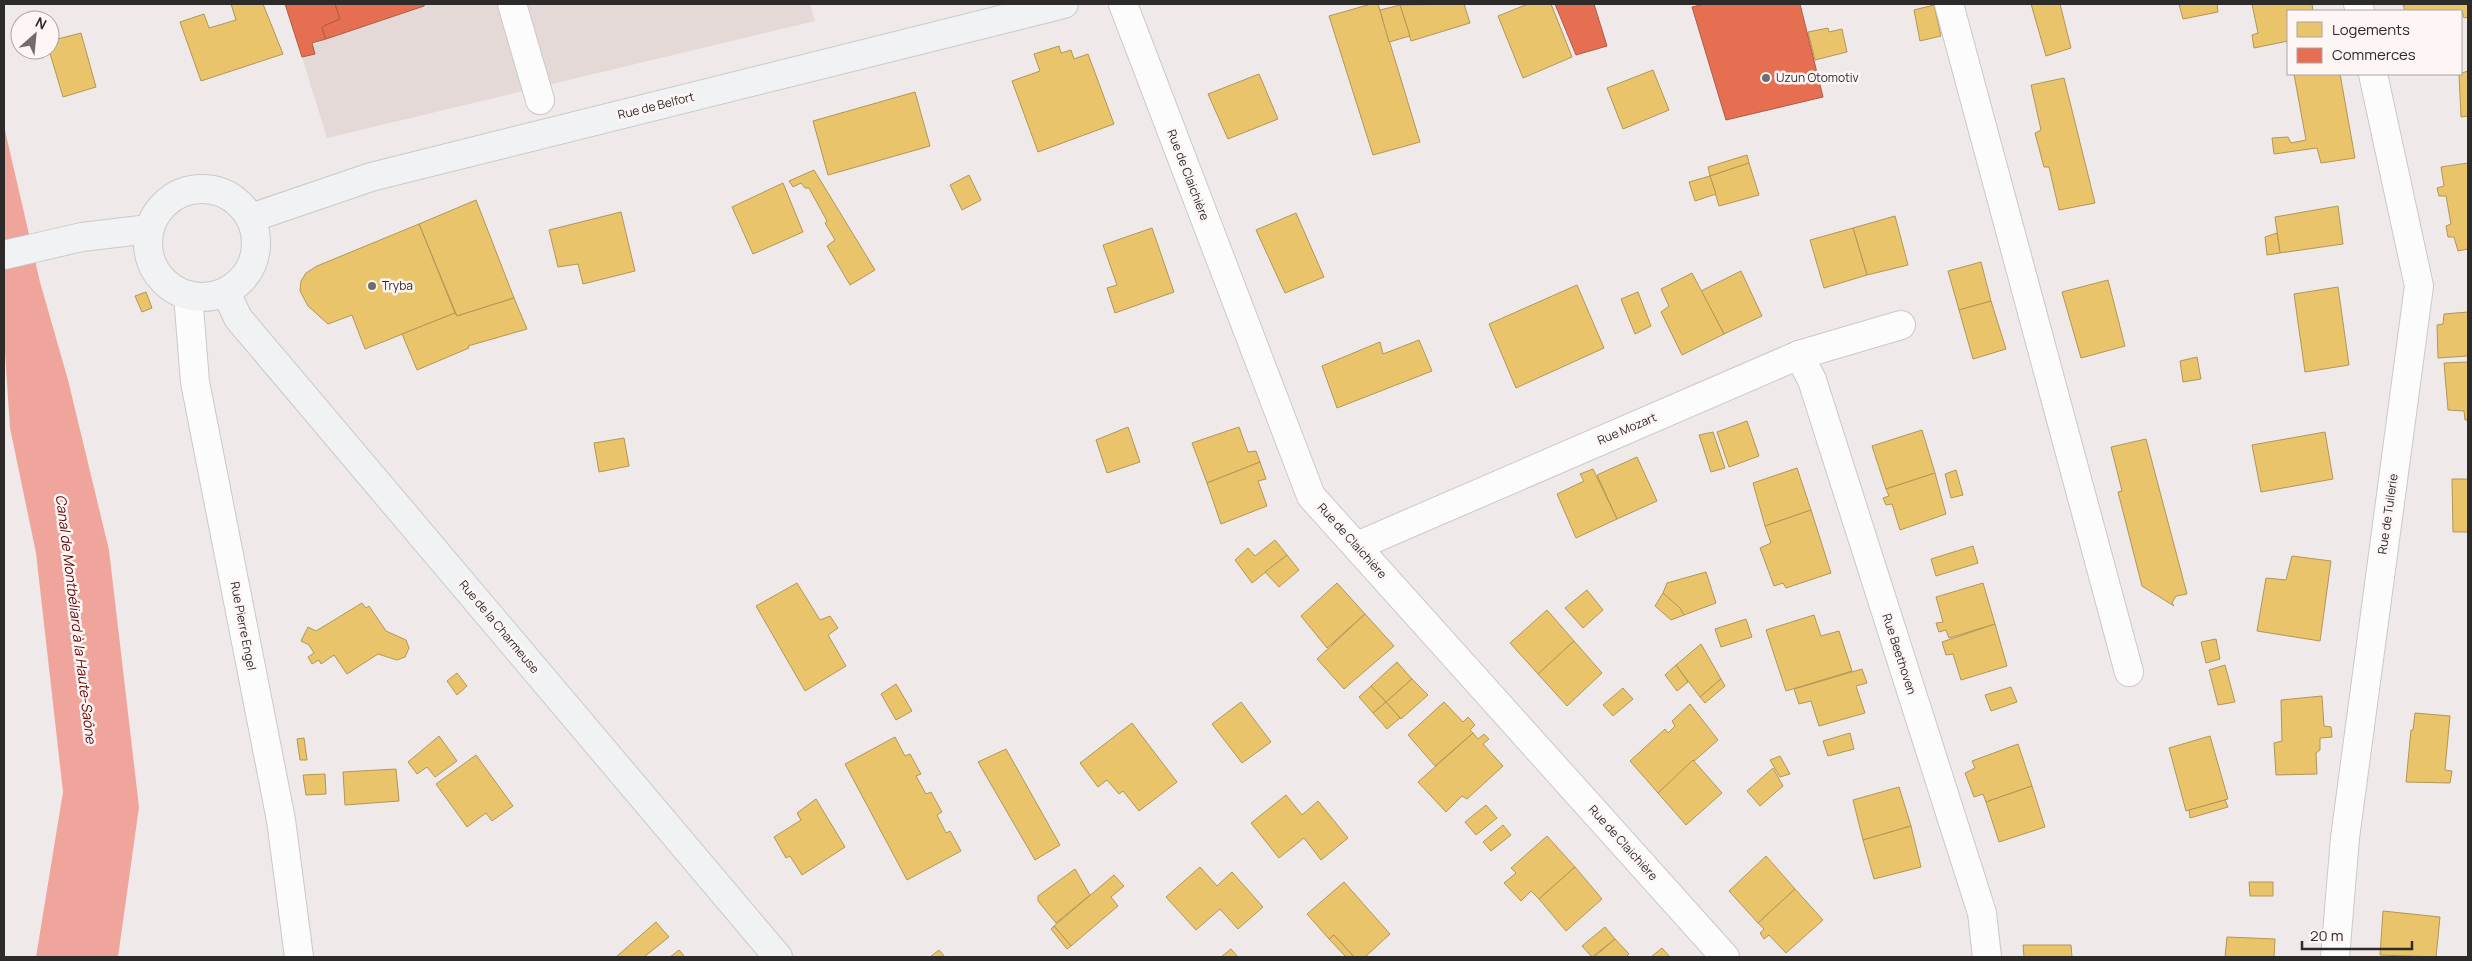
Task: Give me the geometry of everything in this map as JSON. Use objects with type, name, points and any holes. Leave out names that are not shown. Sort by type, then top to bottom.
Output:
[{"type":"main road","name":"Rue de Belfort","points":[[251,218],[378,176],[1064,4]]},
{"type":"main road","points":[[206,188],[224,192],[240,202],[251,218],[256,234],[256,252],[251,268],[240,282],[226,292],[214,296],[188,295],[173,288],[160,277],[151,262],[148,246],[149,229],[157,212],[170,199],[187,190],[206,188]]},
{"type":"main road","points":[[4,255],[76,239],[123,231],[149,229]]},
{"type":"main road","name":"Rue de la Charmeuse","points":[[226,292],[238,318],[778,957]]},
{"type":"street","points":[[512,4],[540,100]]},
{"type":"street","name":"Rue de Claichière","points":[[1123,4],[1311,496],[1725,957]]},
{"type":"street","points":[[1949,4],[2129,672]]},
{"type":"street","name":"Rue de Tuilerie","points":[[2335,957],[2345,838],[2419,286],[2373,75]]},
{"type":"street","name":"Rue Pierre Engel","points":[[188,295],[195,382],[281,820],[299,957]]},
{"type":"street","name":"Rue Mozart","points":[[1357,546],[1799,355],[1901,325]]},
{"type":"street","name":"Rue Beethoven","points":[[1799,355],[1812,380],[1982,913],[1987,957]]},
{"type":"shaded area","points":[[335,4],[810,4],[815,21],[327,138],[302,57],[315,54],[312,46],[326,39],[340,19]]},
{"type":"water","name":"Canal de Montbéliard à la Haute-Saône","points":[[4,126],[40,282],[68,380],[109,550],[139,807],[118,957],[36,957],[63,792],[36,553],[10,428],[4,337]]},
{"type":"building: Logements","points":[[231,4],[263,4],[283,54],[201,81],[180,22],[204,14],[209,28],[236,20]]},
{"type":"building: Logements","points":[[1371,4],[1378,4],[1420,142],[1373,155],[1329,16]]},
{"type":"building: Logements","points":[[1464,4],[1470,23],[1411,41],[1400,5]]},
{"type":"building: Logements","points":[[1528,4],[1551,4],[1572,57],[1523,78],[1498,16]]},
{"type":"building: Logements","points":[[2031,4],[2060,4],[2071,48],[2046,56]]},
{"type":"building: Logements","points":[[2179,4],[2217,4],[2218,12],[2183,19]]},
{"type":"building: Logements","points":[[2252,4],[2312,4],[2313,10],[2287,10],[2287,41],[2254,48],[2252,35],[2258,33]]},
{"type":"building: Logements","points":[[2403,4],[2468,4],[2468,17],[2464,18],[2462,10],[2405,10]]},
{"type":"building: Logements","points":[[1400,5],[1410,36],[1389,42],[1380,10]]},
{"type":"building: Logements","points":[[1934,5],[1941,36],[1920,41],[1914,10]]},
{"type":"building: Logements","points":[[1828,28],[1829,32],[1842,29],[1847,52],[1815,60],[1808,32]]},
{"type":"building: Logements","points":[[81,33],[96,87],[63,97],[52,60],[60,60],[60,38]]},
{"type":"building: Logements","points":[[1059,46],[1061,53],[1071,50],[1074,59],[1088,54],[1114,124],[1038,152],[1012,81],[1040,71],[1034,54]]},
{"type":"building: Logements","points":[[1653,70],[1669,110],[1623,129],[1607,88]]},
{"type":"building: Logements","points":[[2468,71],[2468,116],[2461,117],[2459,75],[2462,75],[2462,73]]},
{"type":"building: Logements","points":[[1259,74],[1278,119],[1228,139],[1208,94]]},
{"type":"building: Logements","points":[[2294,75],[2340,75],[2355,158],[2321,163],[2317,148],[2274,154],[2272,138],[2288,137],[2291,143],[2306,140]]},
{"type":"building: Logements","points":[[2064,78],[2095,203],[2059,210],[2049,167],[2044,167],[2035,133],[2041,130],[2031,85]]},
{"type":"building: Logements","points":[[915,92],[930,146],[828,175],[813,121]]},
{"type":"building: Logements","points":[[1747,155],[1749,163],[1710,176],[1708,167]]},
{"type":"building: Logements","points":[[1749,163],[1759,195],[1719,206],[1710,176]]},
{"type":"building: Logements","points":[[2468,163],[2468,249],[2458,251],[2454,237],[2448,237],[2446,226],[2451,224],[2446,196],[2439,196],[2437,188],[2444,186],[2441,167]]},
{"type":"building: Logements","points":[[814,170],[875,270],[850,285],[827,246],[835,240],[809,188],[805,188],[801,183],[793,187],[789,181]]},
{"type":"building: Logements","points":[[969,175],[981,200],[962,210],[950,185]]},
{"type":"building: Logements","points":[[1710,176],[1716,194],[1695,201],[1689,182]]},
{"type":"building: Logements","points":[[783,183],[803,232],[753,254],[732,207]]},
{"type":"building: Logements","points":[[476,200],[514,298],[457,316],[419,224]]},
{"type":"building: Logements","points":[[2338,206],[2343,244],[2280,253],[2275,217]]},
{"type":"building: Logements","points":[[621,212],[635,271],[583,284],[578,264],[558,267],[549,230]]},
{"type":"building: Logements","points":[[1296,213],[1324,277],[1285,293],[1256,230]]},
{"type":"building: Logements","points":[[1895,216],[1908,265],[1867,275],[1853,228]]},
{"type":"building: Logements","name":"Tryba","points":[[419,224],[455,313],[365,349],[352,315],[328,324],[308,306],[300,291],[301,281],[306,273],[317,266]]},
{"type":"building: Logements","points":[[1152,228],[1174,292],[1115,313],[1107,288],[1117,285],[1103,245]]},
{"type":"building: Logements","points":[[1853,228],[1867,275],[1824,288],[1810,240]]},
{"type":"building: Logements","points":[[2277,233],[2280,253],[2267,255],[2265,237]]},
{"type":"building: Logements","points":[[1981,262],[1991,301],[1959,310],[1948,271]]},
{"type":"building: Logements","points":[[1741,271],[1762,316],[1724,334],[1701,291]]},
{"type":"building: Logements","points":[[1692,273],[1724,334],[1682,355],[1661,312],[1669,306],[1661,289]]},
{"type":"building: Logements","points":[[2108,280],[2125,346],[2081,358],[2062,292]]},
{"type":"building: Logements","points":[[1577,285],[1604,348],[1516,388],[1489,324]]},
{"type":"building: Logements","points":[[2338,287],[2349,365],[2305,372],[2294,294]]},
{"type":"building: Logements","points":[[146,292],[152,308],[142,312],[135,296]]},
{"type":"building: Logements","points":[[1638,292],[1651,326],[1635,334],[1621,299]]},
{"type":"building: Logements","points":[[514,298],[527,329],[468,346],[469,348],[417,370],[402,334],[455,313],[457,316]]},
{"type":"building: Logements","points":[[1991,301],[2006,349],[1973,359],[1959,310]]},
{"type":"building: Logements","points":[[2468,312],[2468,356],[2438,358],[2437,325],[2443,324],[2444,314]]},
{"type":"building: Logements","points":[[1419,340],[1432,371],[1337,408],[1322,366],[1380,342],[1383,354]]},
{"type":"building: Logements","points":[[2197,357],[2201,379],[2183,382],[2180,361]]},
{"type":"building: Logements","points":[[2468,362],[2468,420],[2465,420],[2464,411],[2448,410],[2444,363]]},
{"type":"building: Logements","points":[[1747,421],[1759,456],[1729,467],[1717,432]]},
{"type":"building: Logements","points":[[1128,427],[1140,462],[1107,473],[1096,440]]},
{"type":"building: Logements","points":[[1239,427],[1248,452],[1256,451],[1260,462],[1207,483],[1192,443]]},
{"type":"building: Logements","points":[[1922,430],[1935,473],[1886,489],[1872,446]]},
{"type":"building: Logements","points":[[1713,432],[1725,468],[1711,472],[1699,435]]},
{"type":"building: Logements","points":[[2325,432],[2333,479],[2261,492],[2252,445]]},
{"type":"building: Logements","points":[[624,438],[629,466],[599,472],[594,443]]},
{"type":"building: Logements","points":[[2146,439],[2187,594],[2176,596],[2172,603],[2174,606],[2142,586],[2118,492],[2122,491],[2111,447]]},
{"type":"building: Logements","points":[[1637,457],[1657,501],[1617,519],[1597,475]]},
{"type":"building: Logements","points":[[1260,462],[1266,479],[1258,481],[1267,506],[1221,524],[1207,483]]},
{"type":"building: Logements","points":[[1797,468],[1811,510],[1765,526],[1753,483]]},
{"type":"building: Logements","points":[[1593,469],[1617,519],[1576,538],[1557,494],[1584,481],[1580,474]]},
{"type":"building: Logements","points":[[1956,470],[1963,495],[1951,498],[1945,474]]},
{"type":"building: Logements","points":[[1935,473],[1946,514],[1900,530],[1892,504],[1886,505],[1883,498],[1889,496],[1886,489]]},
{"type":"building: Logements","points":[[2452,479],[2468,479],[2468,532],[2453,532]]},
{"type":"building: Logements","points":[[1811,510],[1831,573],[1786,588],[1783,583],[1774,586],[1760,548],[1771,543],[1765,526]]},
{"type":"building: Logements","points":[[1275,540],[1287,555],[1252,583],[1235,560],[1248,548],[1255,556]]},
{"type":"building: Logements","points":[[1973,546],[1978,563],[1936,576],[1931,559]]},
{"type":"building: Logements","points":[[1287,555],[1299,570],[1279,587],[1265,572]]},
{"type":"building: Logements","points":[[2292,556],[2331,561],[2320,641],[2257,631],[2266,578],[2286,580]]},
{"type":"building: Logements","points":[[1706,572],[1716,603],[1684,615],[1663,593],[1667,583]]},
{"type":"building: Logements","points":[[797,583],[820,620],[830,616],[838,628],[828,635],[846,666],[805,691],[756,606]]},
{"type":"building: Logements","points":[[1337,583],[1365,614],[1327,648],[1301,616]]},
{"type":"building: Logements","points":[[1983,583],[1995,624],[1949,638],[1946,630],[1939,632],[1936,623],[1943,622],[1936,597]]},
{"type":"building: Logements","points":[[1587,590],[1603,610],[1583,628],[1565,608]]},
{"type":"building: Logements","points":[[1663,593],[1680,608],[1684,615],[1671,620],[1655,606]]},
{"type":"building: Logements","points":[[362,603],[366,608],[369,606],[386,631],[406,640],[409,648],[405,657],[397,660],[378,654],[347,674],[334,655],[321,664],[319,660],[312,664],[308,657],[314,653],[309,645],[301,641],[308,627],[316,631]]},
{"type":"building: Logements","points":[[1547,610],[1574,641],[1538,674],[1510,643]]},
{"type":"building: Logements","points":[[1365,614],[1394,646],[1344,689],[1317,659]]},
{"type":"building: Logements","points":[[1814,615],[1821,636],[1839,631],[1852,671],[1786,691],[1766,630]]},
{"type":"building: Logements","points":[[1746,619],[1752,637],[1721,647],[1715,629]]},
{"type":"building: Logements","points":[[1995,624],[2007,666],[1961,680],[1953,654],[1946,655],[1942,642]]},
{"type":"building: Logements","points":[[2216,639],[2220,659],[2206,663],[2201,642]]},
{"type":"building: Logements","points":[[1574,641],[1602,673],[1567,706],[1538,674]]},
{"type":"building: Logements","points":[[1701,644],[1721,679],[1700,697],[1676,665]]},
{"type":"building: Logements","points":[[1397,662],[1412,679],[1386,702],[1371,686]]},
{"type":"building: Logements","points":[[1676,665],[1688,682],[1677,691],[1665,675]]},
{"type":"building: Logements","points":[[2225,665],[2235,702],[2218,705],[2209,670]]},
{"type":"building: Logements","points":[[1862,669],[1867,683],[1856,686],[1865,713],[1819,726],[1811,701],[1799,704],[1794,689]]},
{"type":"building: Logements","points":[[457,673],[467,686],[457,695],[447,681]]},
{"type":"building: Logements","points":[[1412,679],[1428,695],[1401,719],[1386,702]]},
{"type":"building: Logements","points":[[1721,679],[1725,686],[1705,703],[1700,697]]},
{"type":"building: Logements","points":[[896,684],[912,711],[896,720],[881,694]]},
{"type":"building: Logements","points":[[1371,686],[1386,702],[1373,713],[1359,697]]},
{"type":"building: Logements","points":[[2011,687],[2017,702],[1991,711],[1985,695]]},
{"type":"building: Logements","points":[[1623,688],[1633,699],[1613,716],[1603,705]]},
{"type":"building: Logements","points":[[2322,696],[2324,726],[2331,727],[2332,737],[2320,738],[2320,750],[2316,753],[2317,774],[2276,775],[2274,743],[2282,741],[2281,700]]},
{"type":"building: Logements","points":[[1241,702],[1271,742],[1242,763],[1212,724]]},
{"type":"building: Logements","points":[[1386,702],[1400,718],[1387,729],[1373,713]]},
{"type":"building: Logements","points":[[1444,702],[1463,722],[1468,717],[1475,725],[1470,730],[1473,733],[1435,766],[1408,735]]},
{"type":"building: Logements","points":[[1690,704],[1718,740],[1658,793],[1630,761],[1665,729],[1668,733],[1675,726],[1672,721]]},
{"type":"building: Logements","points":[[2415,713],[2450,716],[2445,770],[2452,771],[2450,783],[2406,782],[2411,730],[2413,730]]},
{"type":"building: Logements","points":[[1132,723],[1177,782],[1139,811],[1123,791],[1119,794],[1107,780],[1098,787],[1080,763]]},
{"type":"building: Logements","points":[[1473,733],[1478,739],[1484,734],[1489,739],[1483,744],[1503,766],[1467,799],[1462,796],[1446,812],[1418,782]]},
{"type":"building: Logements","points":[[1850,733],[1854,749],[1828,756],[1823,741]]},
{"type":"building: Logements","points":[[439,736],[457,761],[435,777],[427,767],[417,774],[408,762]]},
{"type":"building: Logements","points":[[2210,736],[2228,799],[2186,811],[2169,748]]},
{"type":"building: Logements","points":[[895,737],[905,756],[910,754],[921,774],[916,776],[926,794],[931,792],[942,812],[937,815],[946,833],[950,831],[961,851],[907,880],[845,764]]},
{"type":"building: Logements","points":[[304,738],[307,760],[300,760],[297,739]]},
{"type":"building: Logements","points":[[2018,744],[2032,786],[1986,802],[1983,794],[1974,797],[1965,773],[1975,768],[1972,761]]},
{"type":"building: Logements","points":[[1006,749],[1060,845],[1035,860],[978,762]]},
{"type":"building: Logements","points":[[476,755],[513,806],[492,821],[486,813],[467,827],[436,784]]},
{"type":"building: Logements","points":[[1780,756],[1790,774],[1780,777],[1770,760]]},
{"type":"building: Logements","points":[[1693,760],[1722,793],[1686,825],[1658,793]]},
{"type":"building: Logements","points":[[1773,768],[1783,786],[1760,806],[1747,791]]},
{"type":"building: Logements","points":[[396,769],[399,801],[345,805],[343,772]]},
{"type":"building: Logements","points":[[325,774],[326,794],[306,795],[303,775]]},
{"type":"building: Logements","points":[[2032,786],[2045,827],[1999,842],[1986,802]]},
{"type":"building: Logements","points":[[1899,787],[1911,826],[1863,840],[1853,800]]},
{"type":"building: Logements","points":[[1286,795],[1302,815],[1318,801],[1348,838],[1321,860],[1304,838],[1279,858],[1251,823]]},
{"type":"building: Logements","points":[[816,799],[845,847],[802,875],[790,856],[786,858],[774,837],[801,820],[797,813]]},
{"type":"building: Logements","points":[[2225,800],[2228,807],[2190,818],[2189,810]]},
{"type":"building: Logements","points":[[1486,805],[1497,818],[1476,835],[1465,822]]},
{"type":"building: Logements","points":[[1503,825],[1511,835],[1491,851],[1483,842]]},
{"type":"building: Logements","points":[[1911,826],[1921,867],[1874,879],[1863,840]]},
{"type":"building: Logements","points":[[1547,836],[1575,867],[1539,899],[1531,891],[1521,901],[1504,883],[1516,873],[1511,868]]},
{"type":"building: Logements","points":[[1766,856],[1795,889],[1758,923],[1729,891]]},
{"type":"building: Logements","points":[[1200,867],[1217,886],[1232,872],[1263,907],[1238,929],[1220,909],[1196,930],[1166,897]]},
{"type":"building: Logements","points":[[1575,867],[1602,899],[1566,931],[1539,899]]},
{"type":"building: Logements","points":[[1075,869],[1090,895],[1056,923],[1038,901],[1038,896]]},
{"type":"building: Logements","points":[[1114,875],[1124,886],[1111,897],[1118,906],[1071,946],[1054,926]]},
{"type":"building: Logements","points":[[1344,882],[1390,934],[1365,957],[1354,957],[1334,935],[1329,939],[1307,914]]},
{"type":"building: Logements","points":[[2249,882],[2273,882],[2273,896],[2250,896]]},
{"type":"building: Logements","points":[[1795,889],[1823,920],[1786,953],[1769,935],[1764,939],[1760,933],[1764,929],[1758,923]]},
{"type":"building: Logements","points":[[2383,911],[2440,917],[2436,957],[2380,955]]},
{"type":"building: Logements","points":[[656,922],[669,937],[644,957],[616,957]]},
{"type":"building: Logements","points":[[1054,926],[1071,946],[1067,949],[1051,929]]},
{"type":"building: Logements","points":[[1605,927],[1615,939],[1592,957],[1582,946]]},
{"type":"building: Logements","points":[[1334,935],[1354,957],[1346,957],[1329,939]]},
{"type":"building: Logements","points":[[2227,937],[2275,939],[2274,957],[2225,957]]},
{"type":"building: Logements","points":[[1615,939],[1629,954],[1626,957],[1594,957]]},
{"type":"building: Logements","points":[[2023,945],[2071,945],[2072,957],[2024,957]]},
{"type":"building: Logements","points":[[1662,948],[1670,957],[1651,957]]},
{"type":"building: Logements","points":[[1231,949],[1238,957],[1221,957]]},
{"type":"building: Logements","points":[[679,950],[685,957],[670,957]]},
{"type":"building: Logements","points":[[939,950],[945,957],[930,957]]},
{"type":"building: Commerces","points":[[285,4],[335,4],[340,19],[322,28],[326,39],[312,43],[315,54],[302,57]]},
{"type":"building: Commerces","points":[[335,4],[425,4],[424,6],[326,39],[322,28],[340,19]]},
{"type":"building: Commerces","points":[[1555,4],[1594,4],[1607,46],[1576,55]]},
{"type":"building: Commerces","name":"Uzun Otomotiv","points":[[1704,4],[1800,4],[1823,97],[1726,120],[1692,7]]},
{"type":"place","name":"Uzun Otomotiv","points":[[1766,78]]},
{"type":"place","name":"Tryba","points":[[372,286]]}]
